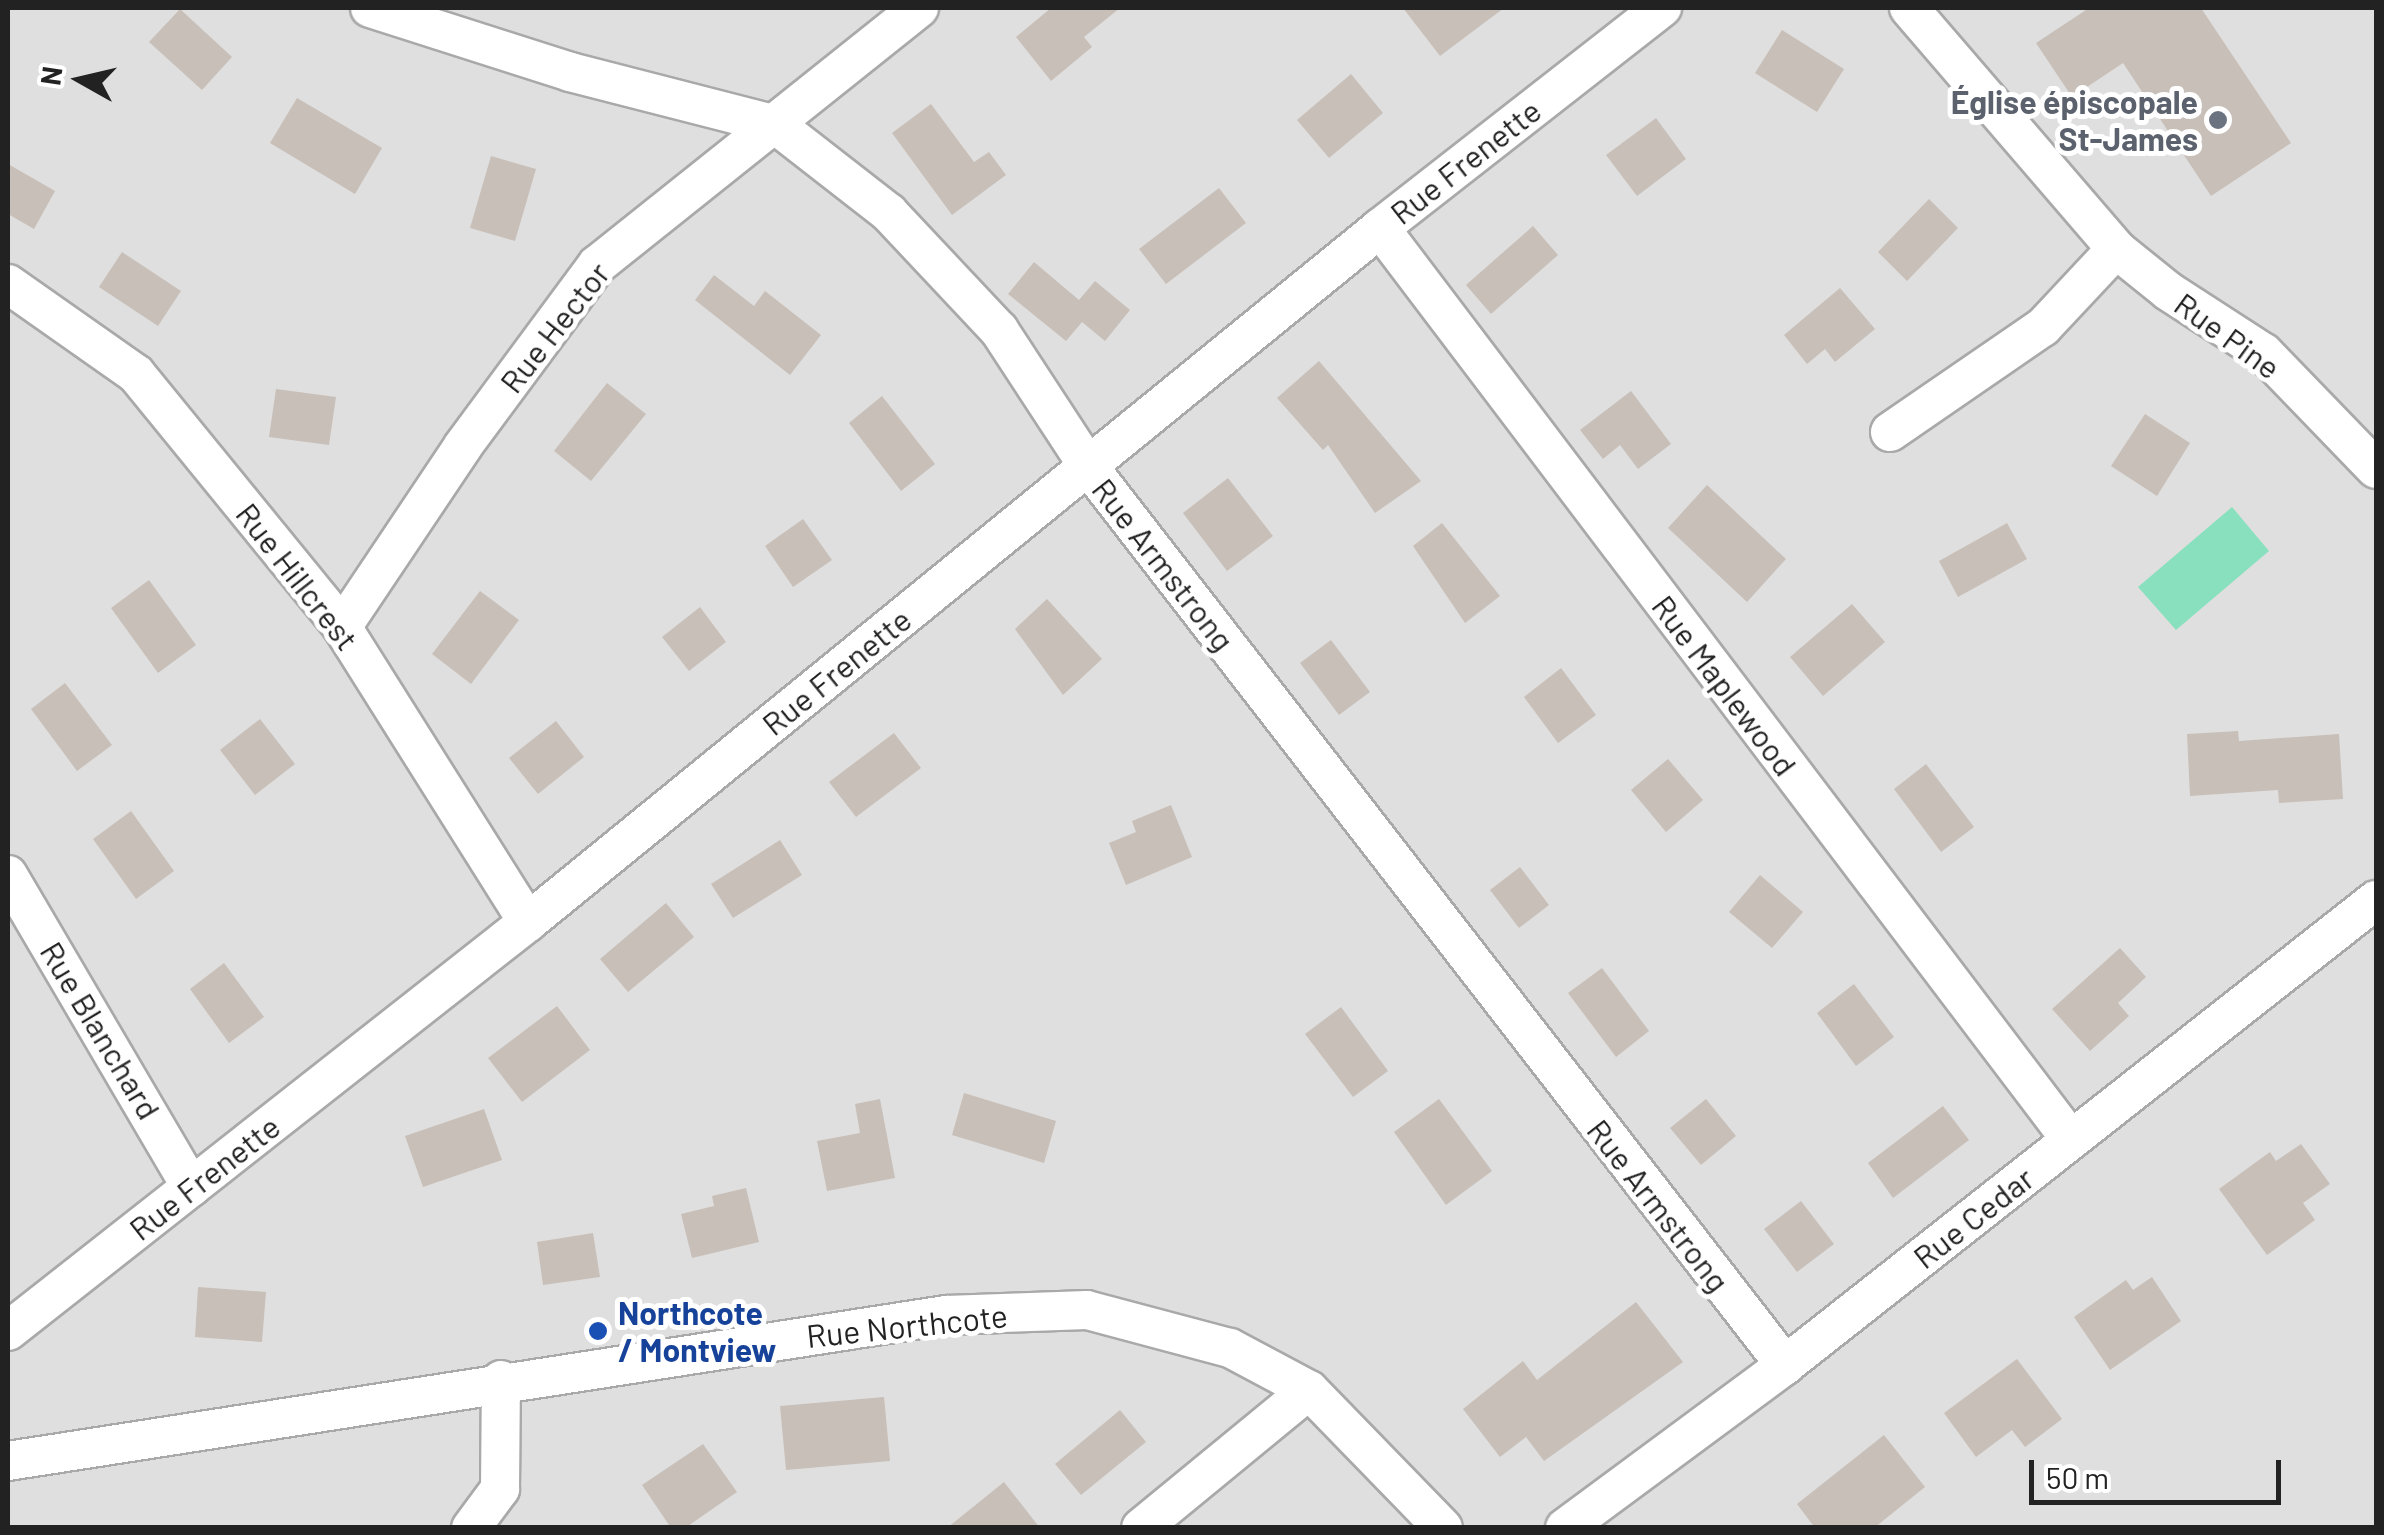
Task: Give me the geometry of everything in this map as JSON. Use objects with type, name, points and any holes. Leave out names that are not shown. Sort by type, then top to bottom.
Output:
[{"type":"street","name":"Rue Armstrong","points":[[370,8],[570,72],[776,125],[890,213],[998,330],[1088,466],[1785,1365]]},
{"type":"street","name":"Rue Hector","points":[[342,627],[463,446],[597,265],[919,8]]},
{"type":"street","name":"Rue Frenette","points":[[8,1331],[528,922],[1380,228],[1662,8]]},
{"type":"street","name":"Rue Pine","points":[[1908,8],[2116,249],[2168,292],[2264,353],[2376,469]]},
{"type":"street","name":"Rue Maplewood","points":[[1380,228],[2071,1140]]},
{"type":"street","points":[[1890,432],[2029,338],[2116,249]]},
{"type":"street","name":"Rue Hillcrest","points":[[8,284],[136,374],[342,627],[528,922]]},
{"type":"street","name":"Rue Blanchard","points":[[8,875],[191,1187]]},
{"type":"street","name":"Rue Cedar","points":[[1565,1528],[1785,1365],[2376,900]]},
{"type":"street","name":"Rue Northcote","points":[[8,1461],[501,1380],[946,1315],[1087,1310],[1230,1348],[1309,1390],[1443,1528]]},
{"type":"street","points":[[471,1528],[500,1489],[501,1380]]},
{"type":"street","points":[[1142,1528],[1309,1390]]},
{"type":"shaded area","points":[[8,8],[2376,8],[2376,1527],[8,1527]]},
{"type":"green space","points":[[2232,507],[2269,551],[2176,630],[2138,587]]},
{"type":"building","points":[[1051,8],[1120,8],[1084,37],[1092,47],[1051,81],[1016,37]]},
{"type":"building","points":[[1403,8],[1504,8],[1440,56]]},
{"type":"building","name":"Église épiscopale St-James","points":[[2089,8],[2201,8],[2291,143],[2211,196],[2123,63],[2072,97],[2036,43]]},
{"type":"building","points":[[180,9],[232,57],[202,90],[149,42]]},
{"type":"building","points":[[1782,30],[1844,69],[1817,112],[1755,73]]},
{"type":"building","points":[[1351,74],[1383,113],[1329,158],[1297,120]]},
{"type":"building","points":[[297,98],[382,148],[355,194],[270,143]]},
{"type":"building","points":[[931,104],[974,162],[989,152],[1006,175],[952,215],[892,133]]},
{"type":"building","points":[[1656,118],[1686,159],[1637,196],[1606,155]]},
{"type":"building","points":[[491,156],[536,169],[515,241],[470,228]]},
{"type":"building","points":[[8,164],[55,191],[34,229],[8,214]]},
{"type":"building","points":[[1219,188],[1246,223],[1166,284],[1139,249]]},
{"type":"building","points":[[1929,199],[1958,228],[1907,281],[1878,252]]},
{"type":"building","points":[[1533,226],[1558,255],[1491,314],[1466,285]]},
{"type":"building","points":[[122,252],[181,291],[158,326],[99,287]]},
{"type":"building","points":[[1034,262],[1079,300],[1095,281],[1130,310],[1105,341],[1082,322],[1066,341],[1008,294]]},
{"type":"building","points":[[714,275],[754,306],[765,291],[821,335],[790,375],[695,300]]},
{"type":"building","points":[[1840,288],[1875,329],[1835,362],[1825,349],[1807,364],[1784,335]]},
{"type":"building","points":[[1319,361],[1421,481],[1375,513],[1328,445],[1323,450],[1277,398]]},
{"type":"building","points":[[607,383],[646,414],[591,481],[554,451]]},
{"type":"building","points":[[276,389],[336,397],[329,445],[269,437]]},
{"type":"building","points":[[1631,391],[1671,444],[1638,469],[1620,445],[1603,459],[1580,430]]},
{"type":"building","points":[[882,396],[935,464],[901,491],[849,423]]},
{"type":"building","points":[[2145,414],[2190,443],[2157,496],[2111,466]]},
{"type":"building","points":[[1228,478],[1273,536],[1227,571],[1183,513]]},
{"type":"building","points":[[1707,485],[1786,559],[1747,602],[1668,528]]},
{"type":"building","points":[[803,519],[832,560],[793,587],[765,546]]},
{"type":"building","points":[[1442,523],[1500,596],[1465,623],[1413,546]]},
{"type":"building","points":[[2007,523],[2027,559],[1958,597],[1939,561]]},
{"type":"building","points":[[149,580],[196,645],[158,673],[111,608]]},
{"type":"building","points":[[480,591],[519,620],[471,684],[432,654]]},
{"type":"building","points":[[1047,599],[1102,659],[1063,695],[1015,629]]},
{"type":"building","points":[[1852,604],[1885,642],[1823,696],[1790,657]]},
{"type":"building","points":[[700,607],[726,642],[689,671],[662,637]]},
{"type":"building","points":[[1331,640],[1370,692],[1339,715],[1300,663]]},
{"type":"building","points":[[1561,668],[1596,715],[1558,743],[1524,697]]},
{"type":"building","points":[[65,683],[112,745],[77,771],[31,709]]},
{"type":"building","points":[[260,719],[295,764],[255,795],[220,750]]},
{"type":"building","points":[[556,721],[584,757],[538,794],[509,758]]},
{"type":"building","points":[[2238,731],[2239,741],[2339,734],[2343,799],[2279,803],[2278,790],[2190,796],[2187,734]]},
{"type":"building","points":[[894,733],[921,768],[856,817],[829,782]]},
{"type":"building","points":[[1668,759],[1703,800],[1666,832],[1631,790]]},
{"type":"building","points":[[1926,764],[1974,827],[1941,852],[1894,789]]},
{"type":"building","points":[[1171,805],[1192,857],[1126,885],[1109,843],[1136,832],[1132,821]]},
{"type":"building","points":[[131,811],[174,871],[136,899],[93,839]]},
{"type":"building","points":[[780,840],[802,875],[733,918],[711,884]]},
{"type":"building","points":[[1520,867],[1549,905],[1519,928],[1490,890]]},
{"type":"building","points":[[1760,875],[1803,912],[1772,948],[1729,912]]},
{"type":"building","points":[[666,903],[694,937],[628,992],[600,959]]},
{"type":"building","points":[[2120,948],[2146,977],[2118,1003],[2129,1016],[2090,1051],[2052,1009]]},
{"type":"building","points":[[224,963],[264,1017],[229,1043],[190,989]]},
{"type":"building","points":[[1602,968],[1649,1031],[1616,1057],[1568,993]]},
{"type":"building","points":[[1854,984],[1894,1037],[1856,1066],[1817,1013]]},
{"type":"building","points":[[557,1006],[590,1050],[522,1102],[488,1058]]},
{"type":"building","points":[[1341,1007],[1388,1071],[1353,1097],[1305,1034]]},
{"type":"building","points":[[964,1093],[1056,1121],[1044,1163],[952,1135]]},
{"type":"building","points":[[880,1099],[895,1178],[827,1191],[817,1141],[860,1133],[855,1104]]},
{"type":"building","points":[[1439,1099],[1492,1171],[1446,1205],[1394,1132]]},
{"type":"building","points":[[1706,1099],[1736,1136],[1701,1165],[1670,1128]]},
{"type":"building","points":[[1943,1106],[1969,1140],[1893,1198],[1868,1163]]},
{"type":"building","points":[[484,1109],[502,1160],[423,1187],[405,1136]]},
{"type":"building","points":[[2301,1144],[2330,1184],[2303,1203],[2315,1220],[2267,1255],[2219,1189],[2270,1152],[2276,1161]]},
{"type":"building","points":[[746,1188],[759,1242],[692,1258],[681,1214],[714,1206],[712,1196]]},
{"type":"building","points":[[1801,1201],[1834,1244],[1797,1272],[1764,1229]]},
{"type":"building","points":[[593,1233],[600,1277],[543,1285],[537,1242]]},
{"type":"building","points":[[2152,1277],[2181,1321],[2110,1370],[2074,1317],[2126,1280],[2133,1290]]},
{"type":"building","points":[[198,1287],[266,1292],[262,1342],[195,1337]]},
{"type":"building","points":[[1636,1302],[1683,1362],[1544,1461],[1526,1437],[1500,1457],[1463,1409],[1523,1361],[1537,1380]]},
{"type":"building","points":[[2017,1359],[2062,1419],[2025,1447],[2012,1430],[1976,1457],[1944,1413]]},
{"type":"building","points":[[884,1397],[890,1461],[786,1470],[780,1406]]},
{"type":"building","points":[[1120,1410],[1146,1442],[1081,1495],[1055,1464]]},
{"type":"building","points":[[1884,1435],[1925,1487],[1874,1528],[1815,1528],[1797,1504]]},
{"type":"building","points":[[703,1444],[737,1492],[685,1528],[671,1528],[642,1485]]},
{"type":"building","points":[[1004,1482],[1040,1528],[947,1528]]},
{"type":"place","name":"Église épiscopale St-James","points":[[2218,120]]},
{"type":"place","name":"Northcote / Montview","points":[[598,1331]]}]
